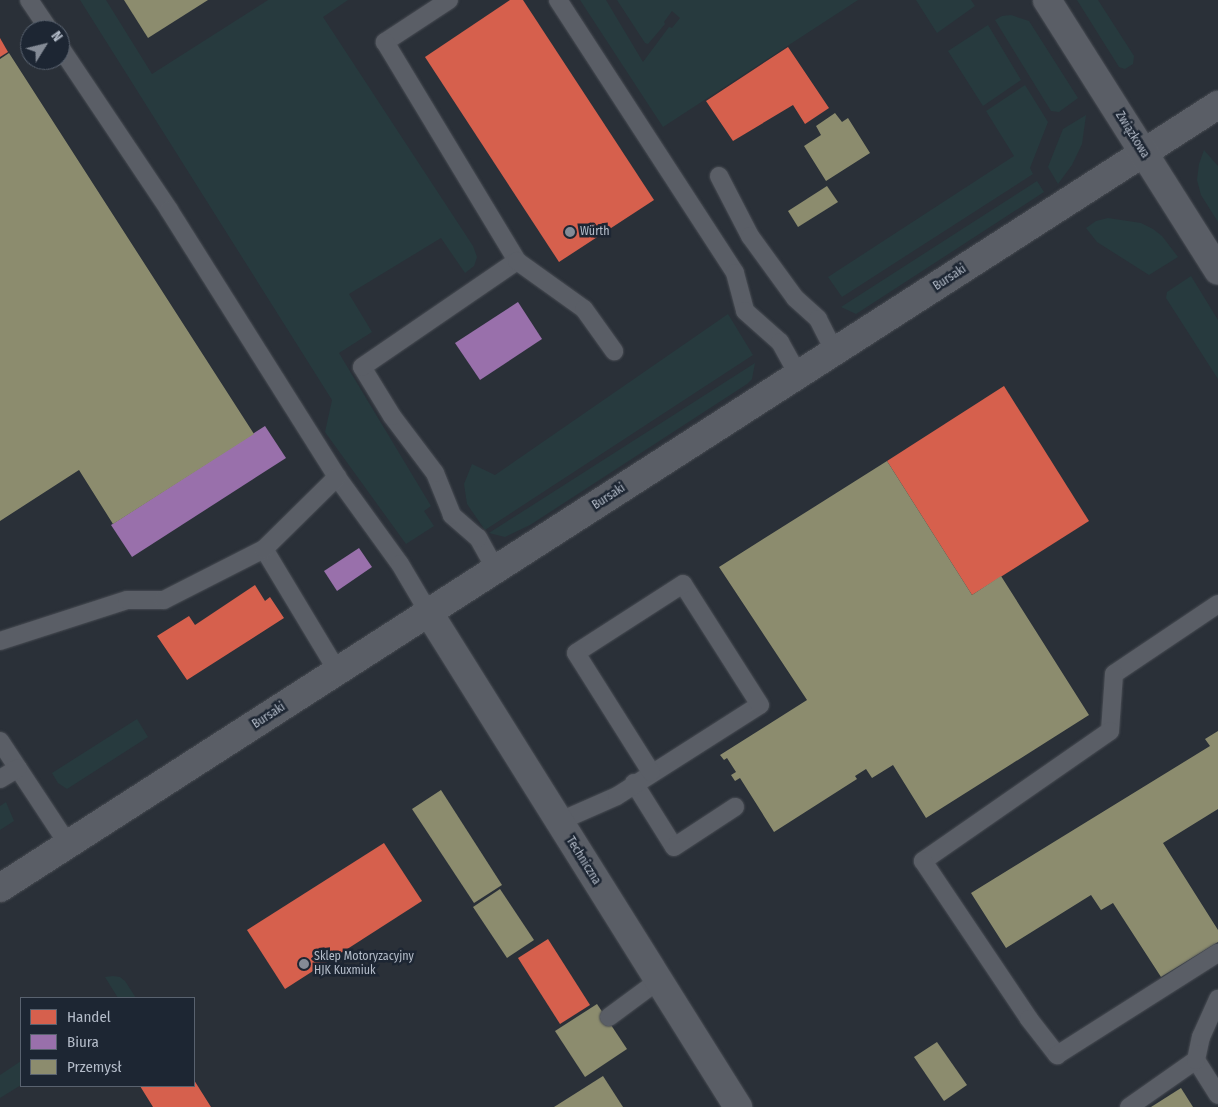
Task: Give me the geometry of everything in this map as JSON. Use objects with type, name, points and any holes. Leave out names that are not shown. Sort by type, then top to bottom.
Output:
[{"type":"street","name":"Związkowa","points":[[1047,0],[1218,270]]},
{"type":"street","name":"Bursaki","points":[[0,888],[1218,105]]},
{"type":"street","name":"Techniczna","points":[[429,613],[738,1107]]},
{"type":"lane","points":[[29,0],[42,20]]},
{"type":"lane","points":[[450,0],[385,42],[517,261],[584,309],[614,351]]},
{"type":"lane","points":[[558,0],[735,273],[745,311],[780,342],[799,376]]},
{"type":"lane","points":[[70,62],[169,210],[337,477],[400,564],[429,613]]},
{"type":"lane","points":[[719,176],[750,236],[795,298],[818,319],[835,352]]},
{"type":"lane","points":[[496,570],[478,538],[452,514],[435,473],[392,416],[362,367],[517,261]]},
{"type":"lane","points":[[0,641],[127,600],[164,600],[264,550],[337,477]]},
{"type":"lane","points":[[264,550],[338,672]]},
{"type":"lane","points":[[558,822],[617,796],[651,772],[760,705],[683,584],[576,653],[651,772]]},
{"type":"lane","points":[[1218,604],[1114,674],[1110,731],[923,861],[1030,1019],[1057,1055],[1218,953]]},
{"type":"lane","points":[[0,741],[68,844]]},
{"type":"lane","points":[[0,779],[18,768]]},
{"type":"lane","points":[[634,783],[674,847],[735,807]]},
{"type":"lane","points":[[609,1017],[659,980]]},
{"type":"lane","points":[[1129,1107],[1196,1060],[1201,1037],[1218,999]]},
{"type":"lane","points":[[1196,1060],[1218,1095]]},
{"type":"green space","points":[[80,0],[106,0],[152,74],[268,0],[348,0],[323,17],[473,246],[477,257],[474,266],[465,273],[441,238],[349,294],[372,332],[339,353],[431,506],[424,511],[434,526],[406,544],[325,432],[332,400]]},
{"type":"green space","points":[[580,0],[606,0],[643,62],[669,27],[672,28],[680,18],[672,11],[664,22],[665,24],[648,44],[645,43],[617,0],[858,0],[663,127]]},
{"type":"green space","points":[[916,0],[971,0],[975,6],[937,33]]},
{"type":"green space","points":[[1077,0],[1098,0],[1134,56],[1133,64],[1125,69],[1119,67]]},
{"type":"green space","points":[[1011,15],[1029,21],[1078,98],[1059,112],[1051,111],[995,20],[1002,16]]},
{"type":"green space","points":[[988,25],[1021,80],[983,106],[948,51]]},
{"type":"green space","points":[[1025,85],[1048,122],[1030,168],[1033,174],[842,297],[828,277],[1014,156],[986,111]]},
{"type":"green space","points":[[1086,115],[1082,144],[1072,165],[1058,184],[1048,167],[1063,129]]},
{"type":"green space","points":[[1204,150],[1218,166],[1218,222],[1201,195],[1197,180],[1199,164]]},
{"type":"green space","points":[[1037,181],[1044,192],[856,314],[841,307]]},
{"type":"green space","points":[[1108,218],[1141,223],[1153,229],[1162,236],[1178,257],[1149,275],[1097,242],[1086,228],[1096,221]]},
{"type":"green space","points":[[1191,276],[1218,320],[1218,379],[1166,298],[1167,292]]},
{"type":"green space","points":[[728,314],[753,355],[485,530],[467,504],[464,484],[472,464],[495,475]]},
{"type":"green space","points":[[755,363],[752,379],[747,384],[530,525],[505,537],[489,533]]},
{"type":"green space","points":[[137,719],[148,737],[67,789],[58,783],[52,773]]},
{"type":"green space","points":[[6,802],[14,821],[0,830],[0,806]]},
{"type":"green space","points":[[105,977],[120,977],[125,981],[135,997],[117,997]]},
{"type":"green space","points":[[20,1062],[20,1086],[0,1098],[0,1075]]},
{"type":"building: Handel","points":[[510,0],[523,0],[654,200],[559,262],[425,57]]},
{"type":"building: Handel","points":[[0,38],[8,52],[0,57]]},
{"type":"building: Handel","points":[[788,47],[829,108],[805,124],[793,105],[733,141],[706,101]]},
{"type":"building: Handel","points":[[1004,386],[1089,521],[972,595],[887,461]]},
{"type":"building: Handel","points":[[255,585],[265,601],[270,597],[284,618],[187,680],[157,636],[189,616],[195,625]]},
{"type":"building: Handel","points":[[384,843],[422,901],[285,989],[247,930]]},
{"type":"building: Handel","points":[[548,939],[590,1005],[560,1024],[518,958]]},
{"type":"building: Handel","points":[[195,1082],[211,1107],[153,1107],[141,1087],[195,1087]]},
{"type":"building: Biura","points":[[518,302],[542,339],[480,380],[455,343]]},
{"type":"building: Biura","points":[[265,426],[286,458],[132,557],[111,525]]},
{"type":"building: Biura","points":[[359,548],[372,567],[337,591],[324,571]]},
{"type":"building: Przemysł","points":[[124,0],[208,0],[148,38]]},
{"type":"building: Przemysł","points":[[9,53],[254,434],[113,524],[79,470],[0,521],[0,59]]},
{"type":"building: Przemysł","points":[[835,113],[842,122],[848,118],[870,153],[826,181],[804,146],[821,135],[816,126]]},
{"type":"building: Przemysł","points":[[827,186],[838,202],[798,227],[788,211]]},
{"type":"building: Przemysł","points":[[887,461],[972,595],[1001,576],[1089,715],[926,818],[893,765],[872,778],[866,769],[855,776],[857,779],[774,832],[740,778],[735,781],[731,775],[736,772],[727,758],[724,760],[720,755],[807,700],[719,567]]},
{"type":"building: Przemysł","points":[[1218,731],[1218,809],[1163,843],[1218,930],[1218,942],[1161,977],[1113,903],[1101,910],[1091,895],[1006,948],[971,893],[1210,746],[1205,739]]},
{"type":"building: Przemysł","points":[[441,790],[502,885],[474,903],[412,809]]},
{"type":"building: Przemysł","points":[[500,889],[534,940],[507,958],[473,907]]},
{"type":"building: Przemysł","points":[[597,1004],[627,1049],[585,1077],[555,1031]]},
{"type":"building: Przemysł","points":[[937,1042],[967,1085],[944,1101],[914,1057]]},
{"type":"building: Przemysł","points":[[603,1076],[623,1107],[554,1107]]},
{"type":"building: Przemysł","points":[[1181,1088],[1193,1107],[1151,1107]]},
{"type":"place","name":"Würth","points":[[570,232]]},
{"type":"place","name":"Sklep Motoryzacyjny HJK Kuxmiuk","points":[[304,964]]}]
